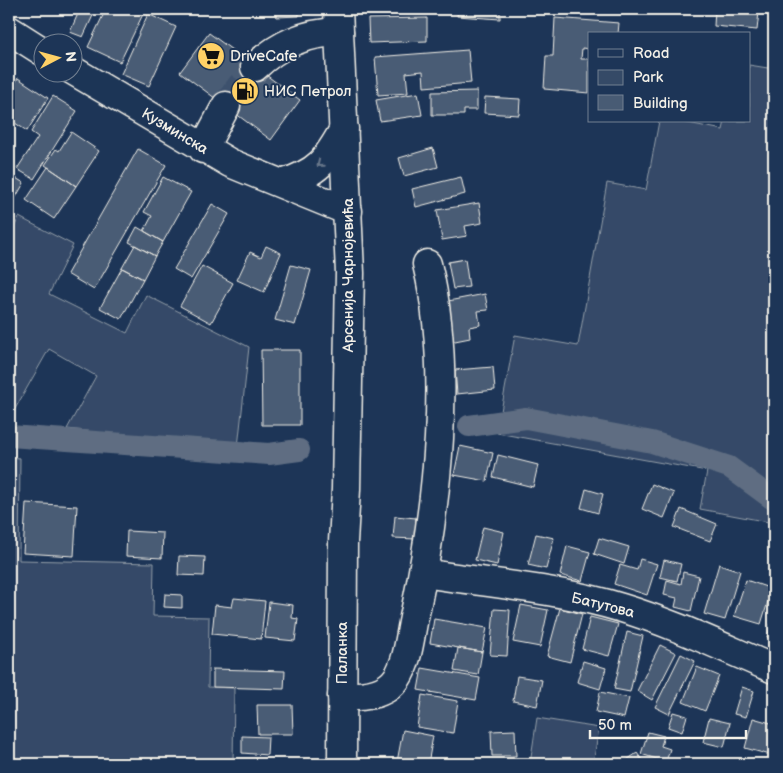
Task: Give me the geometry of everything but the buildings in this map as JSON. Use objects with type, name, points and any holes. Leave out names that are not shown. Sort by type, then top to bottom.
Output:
[{"type":"street","points":[[256,67],[271,52],[338,20]]},
{"type":"street","name":"Арсенија Чарнојевића","points":[[338,20],[350,273],[343,542]]},
{"type":"street","points":[[12,40],[32,48]]},
{"type":"street","name":"Кузминска","points":[[82,76],[203,149],[348,211]]},
{"type":"street","points":[[203,149],[226,106]]},
{"type":"street","points":[[282,184],[307,174],[326,160],[344,129]]},
{"type":"street","points":[[342,696],[372,695],[396,679],[404,662],[423,573],[436,466],[440,351],[434,291],[427,264]]},
{"type":"street","name":"Паланка","points":[[342,764],[343,542]]},
{"type":"street","name":"Батутова","points":[[423,573],[566,596],[620,607],[670,624],[774,669]]},
{"type":"green space","points":[[750,65],[774,69],[774,523],[700,509],[707,471],[497,433],[515,335],[578,346],[607,183],[646,190],[659,122],[683,122],[723,130],[725,122],[750,122]]},
{"type":"green space","points":[[19,217],[73,245],[49,294],[127,333],[146,295],[249,347],[238,447],[67,429],[96,376],[49,349],[11,416],[9,416],[9,238]]},
{"type":"green space","points":[[9,457],[20,458],[19,560],[154,563],[153,616],[209,617],[208,687],[234,688],[233,764],[9,764]]},
{"type":"green space","points":[[537,718],[599,728],[593,764],[530,764]]},
{"type":"waterway","points":[[469,426],[526,418],[652,442],[729,467],[774,500]]},
{"type":"waterway","points":[[9,436],[269,454],[299,450]]},
{"type":"tunnel","points":[[226,106],[255,67]]},
{"type":"place","name":"DriveCafe","points":[[211,56]]},
{"type":"place","name":"НИС Петрол","points":[[245,91]]}]
